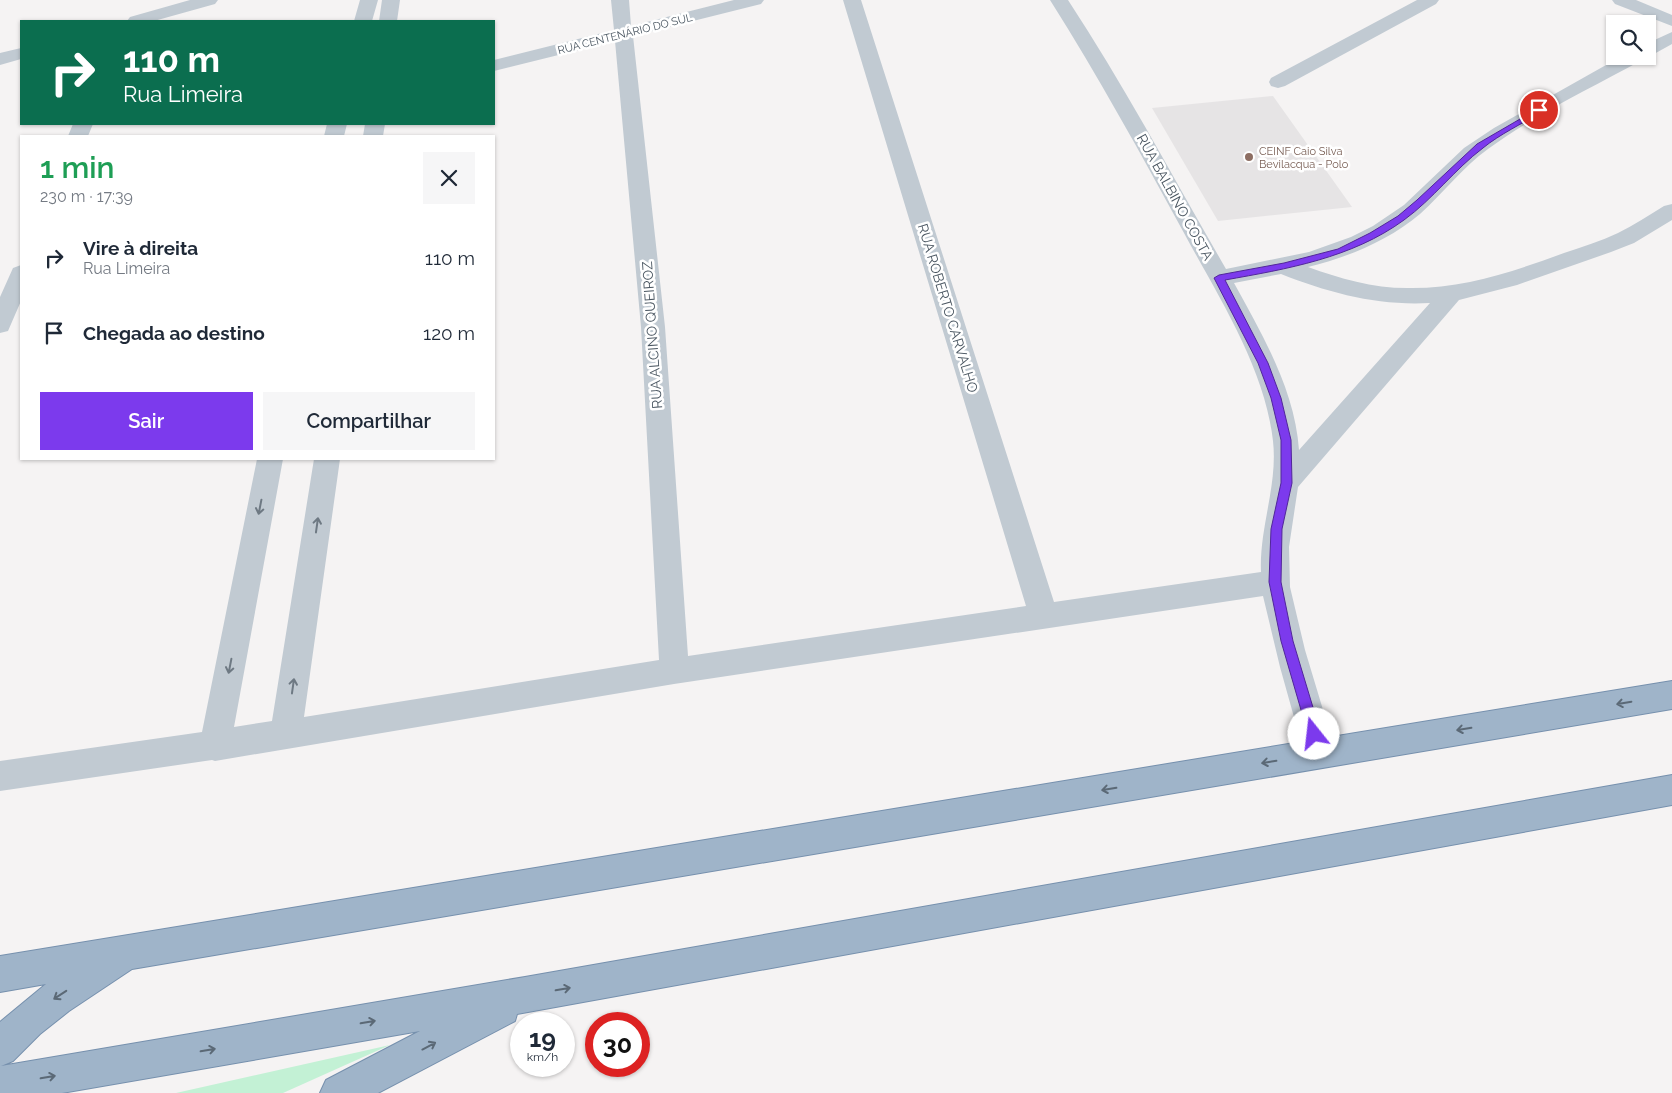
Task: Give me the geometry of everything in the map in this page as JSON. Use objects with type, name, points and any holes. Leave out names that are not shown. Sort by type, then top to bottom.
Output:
[{"type":"highway","points":[[0,974],[1672,695]]},
{"type":"highway","points":[[0,1085],[525,995],[1672,790]]},
{"type":"highway","points":[[0,1048],[19,1027],[56,997],[131,952]]},
{"type":"highway","points":[[339,1093],[525,995]]},
{"type":"street","points":[[139,20],[209,0]]},
{"type":"street","points":[[363,20],[369,0]]},
{"type":"street","points":[[388,20],[391,0]]},
{"type":"street","name":"RUA ALCINO QUEIROZ","points":[[620,0],[653,327],[674,671]]},
{"type":"street","name":"RUA CENTENÁRIO DO SUL","points":[[495,66],[624,35],[755,0]]},
{"type":"street","name":"RUA ROBERTO CARVALHO","points":[[852,0],[1044,617]]},
{"type":"street","name":"RUA BALBINO COSTA","points":[[1059,0],[1123,103],[1219,278],[1263,363],[1276,398],[1286,440],[1286,483],[1276,529],[1275,582],[1287,641],[1320,753]]},
{"type":"street","points":[[1278,82],[1430,0]]},
{"type":"street","points":[[1621,0],[1672,21]]},
{"type":"street","points":[[1656,46],[1672,37]]},
{"type":"street","points":[[0,59],[20,53]]},
{"type":"street","points":[[1219,278],[1284,266],[1341,251],[1374,235],[1401,218],[1480,146],[1552,102],[1620,65]]},
{"type":"street","points":[[1284,266],[1322,282],[1388,296],[1424,296],[1452,293],[1481,287],[1556,264],[1624,238],[1672,211]]},
{"type":"street","points":[[0,325],[20,275]]},
{"type":"street","points":[[1286,483],[1452,293]]},
{"type":"street","points":[[215,746],[270,460]]},
{"type":"street","points":[[286,734],[326,460]]},
{"type":"street","points":[[0,776],[215,746],[674,671],[1275,582]]},
{"type":"shaded area","name":"CEINF Caio Silva Bevilacqua - Polo","points":[[1273,96],[1352,207],[1218,221],[1152,108]]},
{"type":"green space","points":[[390,1045],[283,1093],[176,1093]]},
{"type":"place","name":"CEINF Caio Silva Bevilacqua - Polo","points":[[1249,157]]},
{"type":"route","points":[[1314,734],[1287,641],[1275,582],[1276,529],[1286,483],[1286,440],[1276,398],[1263,363],[1219,278],[1284,266],[1341,251],[1374,235],[1401,218],[1480,146],[1539,110]]}]
